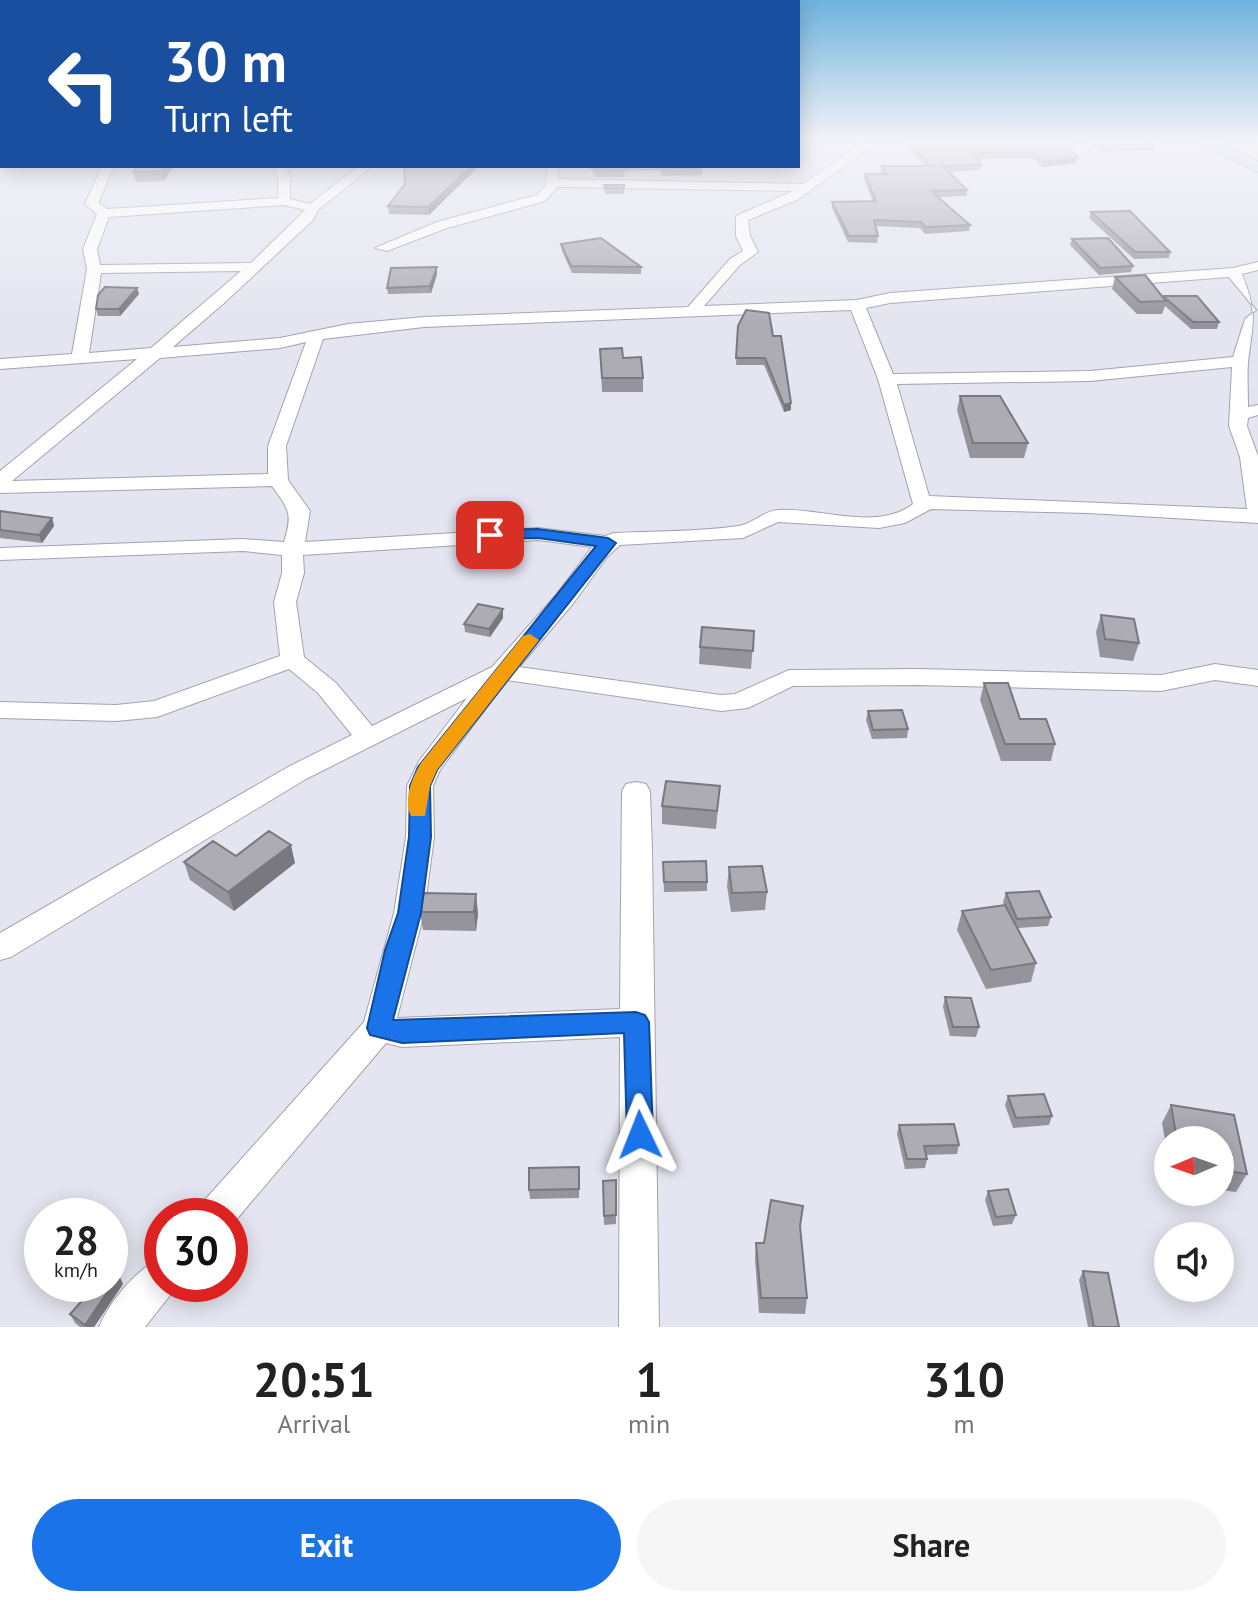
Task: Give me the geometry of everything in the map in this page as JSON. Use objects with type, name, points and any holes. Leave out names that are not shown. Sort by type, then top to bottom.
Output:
[{"type":"street","points":[[91,203],[104,213],[255,203]]},
{"type":"street","points":[[292,203],[312,208]]},
{"type":"street","points":[[0,484],[218,301],[308,217],[319,203]]},
{"type":"street","points":[[382,248],[442,225],[526,203]]},
{"type":"street","points":[[694,309],[735,262],[751,252],[743,236],[741,219],[777,203]]},
{"type":"street","points":[[80,358],[94,269],[90,249],[104,213]]},
{"type":"street","points":[[0,364],[155,353],[316,337],[348,329],[424,322],[857,305],[866,301],[919,295],[1233,272],[1258,266]]},
{"type":"street","points":[[94,269],[253,267]]},
{"type":"street","points":[[1233,272],[1258,306]]},
{"type":"street","points":[[857,305],[887,379],[920,500],[1258,517],[1249,457],[1238,426],[1248,412],[1240,361],[1253,319],[1258,314]]},
{"type":"street","points":[[316,337],[277,446],[278,480],[300,511],[292,549],[293,573],[285,602],[292,660],[327,688],[368,738]]},
{"type":"street","points":[[887,379],[1090,376],[1240,361]]},
{"type":"street","points":[[0,484],[278,480]]},
{"type":"street","points":[[0,554],[243,545],[292,549],[506,534],[538,534],[608,543],[628,536],[743,532],[752,530],[767,518],[778,516],[890,521],[919,512],[927,502]]},
{"type":"street","points":[[231,1198],[379,1028],[409,913],[416,874],[420,786],[428,767],[501,672],[564,600],[608,543]]},
{"type":"street","points":[[0,710],[116,713],[157,709],[292,660]]},
{"type":"street","points":[[0,948],[297,773],[501,672],[721,703],[739,702],[789,678],[919,677],[1161,683],[1215,672],[1258,678]]},
{"type":"street","points":[[636,791],[640,869],[636,1022],[643,1220],[639,1327]]},
{"type":"street","points":[[379,1028],[402,1033],[636,1022]]},
{"type":"street","points":[[119,1327],[144,1298]]},
{"type":"building","points":[[390,203],[432,203],[428,207],[388,206]]},
{"type":"building","points":[[832,203],[945,203],[970,225],[926,227],[921,222],[874,220],[878,236],[849,236]]},
{"type":"building","points":[[1130,211],[1170,252],[1135,252],[1091,212]]},
{"type":"building","points":[[601,238],[641,267],[571,266],[561,244]]},
{"type":"building","points":[[1108,238],[1133,266],[1100,268],[1072,239]]},
{"type":"building","points":[[437,267],[430,286],[387,288],[391,268]]},
{"type":"building","points":[[1145,275],[1166,301],[1140,302],[1115,277]]},
{"type":"building","points":[[105,287],[137,288],[119,309],[96,309],[98,295]]},
{"type":"building","points":[[1163,296],[1197,296],[1219,322],[1193,322]]},
{"type":"building","points":[[746,310],[769,313],[773,336],[781,336],[791,403],[784,405],[765,358],[736,358],[738,326]]},
{"type":"building","points":[[622,348],[623,358],[641,357],[643,378],[602,378],[600,349]]},
{"type":"building","points":[[960,396],[1000,396],[1028,443],[973,443]]},
{"type":"building","points":[[0,511],[52,518],[39,535],[0,530]]},
{"type":"building","points":[[478,604],[503,609],[489,629],[464,624]]},
{"type":"building","points":[[1101,615],[1134,619],[1139,643],[1105,639]]},
{"type":"building","points":[[702,627],[754,631],[753,651],[700,647]]},
{"type":"building","points":[[984,683],[1008,683],[1020,719],[1046,719],[1055,744],[1005,744]]},
{"type":"building","points":[[902,710],[908,729],[873,730],[868,711]]},
{"type":"building","points":[[666,781],[720,786],[717,811],[662,806]]},
{"type":"building","points":[[269,831],[291,845],[228,892],[184,862],[213,841],[236,856]]},
{"type":"building","points":[[706,861],[707,882],[664,882],[663,862]]},
{"type":"building","points":[[762,866],[767,892],[732,893],[729,867]]},
{"type":"building","points":[[1039,891],[1051,917],[1017,919],[1006,893]]},
{"type":"building","points":[[424,893],[476,894],[474,912],[420,912]]},
{"type":"building","points":[[1005,905],[1036,963],[991,970],[962,911]]},
{"type":"building","points":[[945,997],[971,998],[979,1027],[953,1027]]},
{"type":"building","points":[[1044,1094],[1052,1116],[1016,1118],[1008,1096]]},
{"type":"building","points":[[1171,1105],[1234,1115],[1247,1174],[1234,1172],[1234,1126],[1175,1126]]},
{"type":"building","points":[[954,1124],[959,1145],[924,1146],[927,1159],[907,1159],[899,1125]]},
{"type":"building","points":[[579,1167],[579,1189],[529,1190],[529,1168]]},
{"type":"building","points":[[616,1180],[616,1215],[604,1216],[603,1181]]},
{"type":"building","points":[[1008,1189],[1016,1215],[996,1217],[988,1191]]},
{"type":"building","points":[[771,1200],[803,1206],[800,1226],[807,1298],[761,1298],[756,1243],[764,1243]]},
{"type":"building","points":[[1083,1271],[1108,1273],[1119,1327],[1094,1327]]},
{"type":"building","points":[[81,1302],[101,1302],[85,1325],[70,1314]]},
{"type":"slow traffic","points":[[418,811],[420,786],[428,767],[445,749],[501,672],[530,640]]},
{"type":"route","points":[[490,535],[538,534],[608,543],[564,600],[501,672],[445,749],[428,767],[420,786],[420,837],[409,913],[379,1028],[402,1033],[636,1022],[640,1135]]}]
